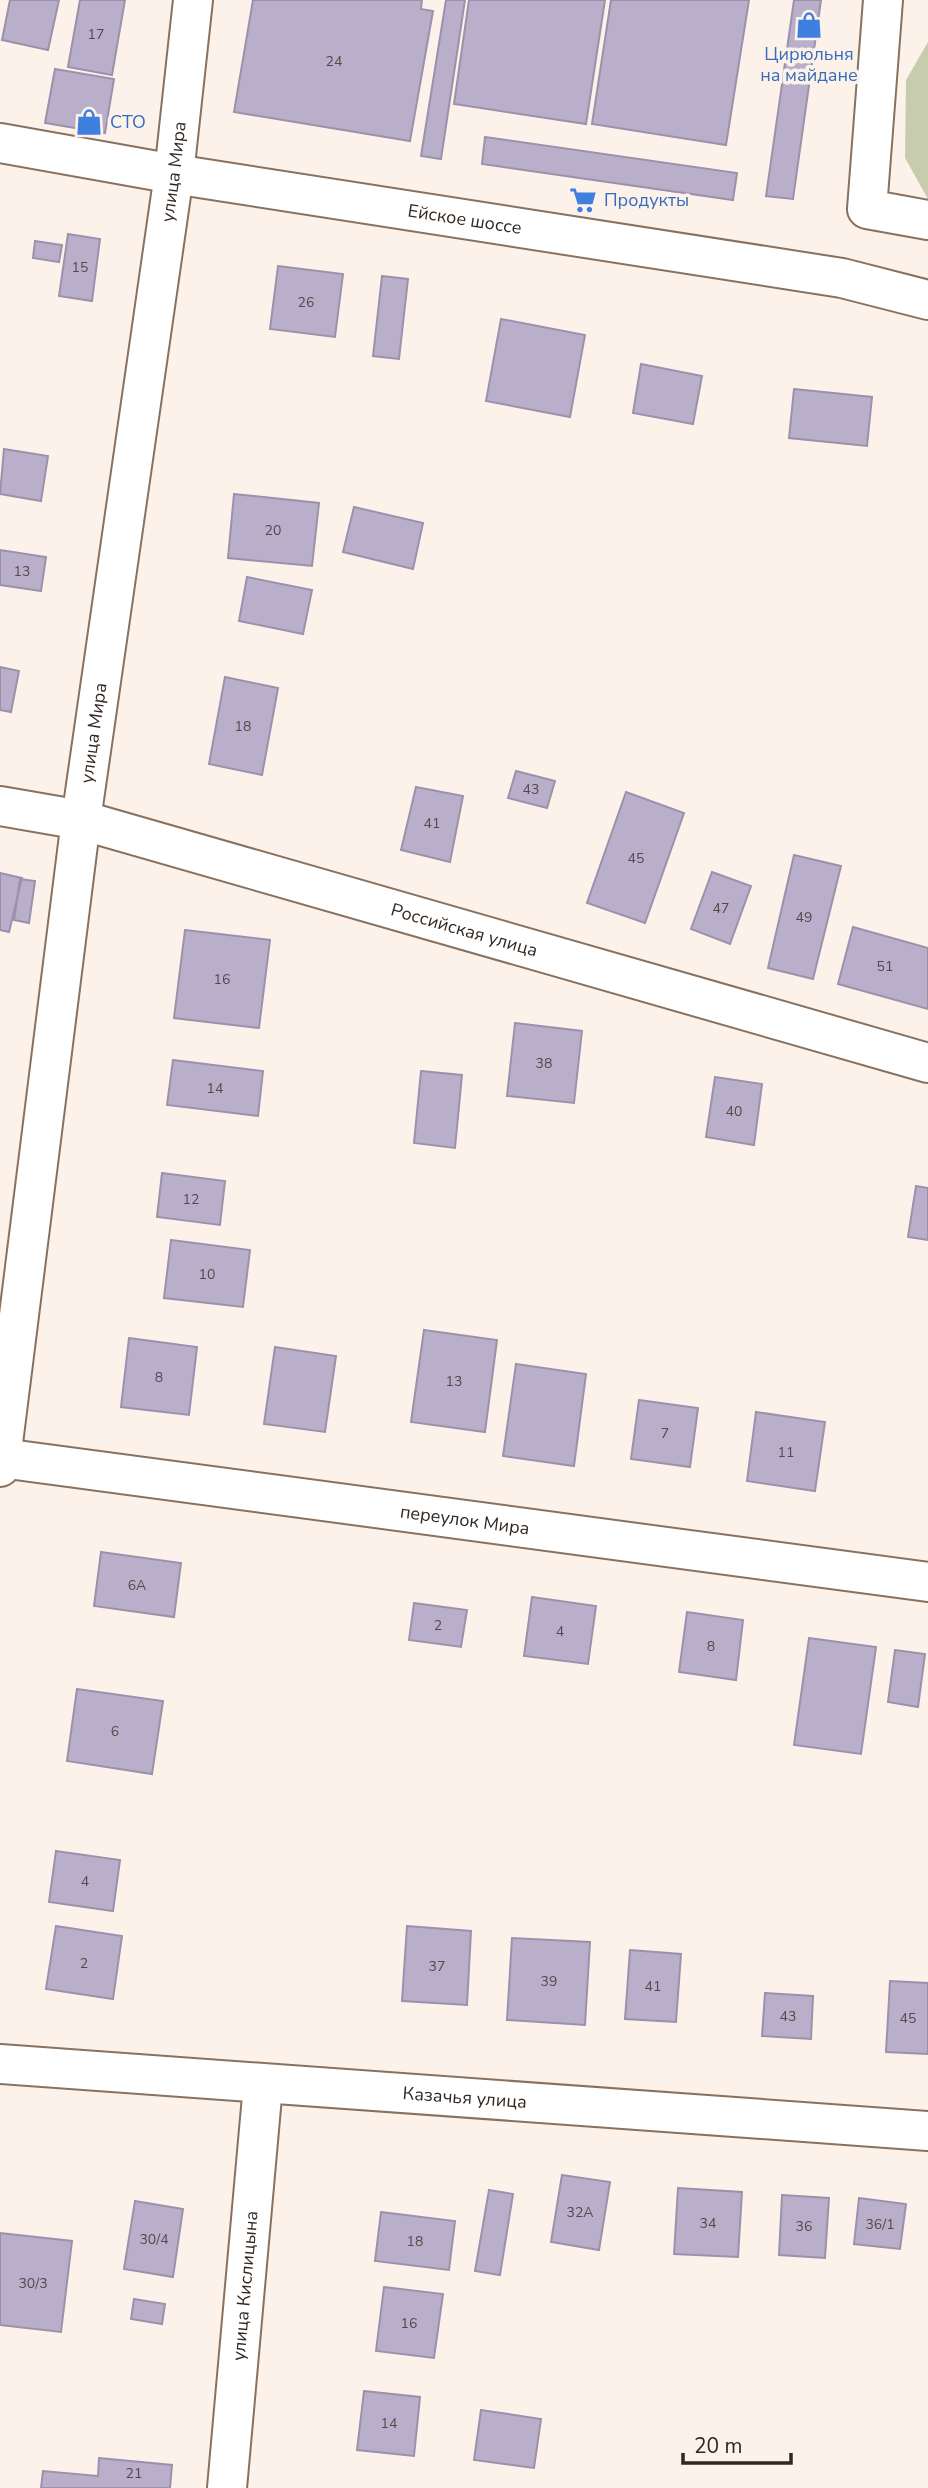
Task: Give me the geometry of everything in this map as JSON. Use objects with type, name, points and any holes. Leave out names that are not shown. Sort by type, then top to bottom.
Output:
[{"type":"street","name":"улица Мира","points":[[1,1462],[80,820],[174,174],[193,0]]},
{"type":"street","points":[[883,0],[867,209],[928,220]]},
{"type":"street","name":"Ейское шоссе","points":[[0,143],[174,174],[842,278],[928,300]]},
{"type":"street","name":"Российская улица","points":[[0,806],[80,820],[928,1063]]},
{"type":"street","name":"переулок Мира","points":[[1,1462],[928,1582]]},
{"type":"street","name":"Казачья улица","points":[[0,2064],[263,2085],[928,2130]]},
{"type":"street","name":"улица Кислицына","points":[[227,2488],[263,2085]]},
{"type":"green space","points":[[928,42],[928,199],[905,158],[906,80]]},
{"type":"building","points":[[10,0],[59,0],[48,50],[2,40]]},
{"type":"building","points":[[80,0],[125,0],[112,75],[68,67]]},
{"type":"building","points":[[253,0],[422,0],[421,9],[433,11],[410,141],[234,112]]},
{"type":"building","points":[[446,0],[465,0],[441,159],[421,156]]},
{"type":"building","points":[[469,0],[605,0],[586,124],[454,104]]},
{"type":"building","points":[[611,0],[749,0],[726,145],[592,124]]},
{"type":"building","points":[[794,0],[821,0],[793,199],[766,196]]},
{"type":"building","points":[[55,69],[114,79],[105,133],[45,123]]},
{"type":"building","points":[[485,137],[737,173],[733,200],[482,164]]},
{"type":"building","points":[[68,234],[100,239],[92,301],[59,296]]},
{"type":"building","points":[[35,241],[62,245],[59,262],[33,258]]},
{"type":"building","points":[[278,266],[343,274],[335,337],[270,329]]},
{"type":"building","points":[[382,276],[408,279],[399,359],[373,356]]},
{"type":"building","points":[[501,319],[585,335],[570,417],[486,401]]},
{"type":"building","points":[[641,364],[702,376],[693,424],[633,413]]},
{"type":"building","points":[[794,389],[872,397],[867,446],[789,438]]},
{"type":"building","points":[[4,449],[48,456],[41,501],[0,494]]},
{"type":"building","points":[[234,494],[319,503],[312,566],[228,558]]},
{"type":"building","points":[[354,507],[423,523],[413,569],[343,552]]},
{"type":"building","points":[[0,550],[46,557],[41,591],[0,585]]},
{"type":"building","points":[[247,577],[312,590],[303,634],[239,621]]},
{"type":"building","points":[[0,667],[19,671],[11,712],[0,710]]},
{"type":"building","points":[[225,677],[278,688],[262,775],[209,764]]},
{"type":"building","points":[[516,771],[555,781],[547,808],[508,798]]},
{"type":"building","points":[[416,787],[463,796],[450,862],[401,850]]},
{"type":"building","points":[[626,792],[684,813],[645,923],[587,903]]},
{"type":"building","points":[[794,855],[841,866],[813,979],[768,968]]},
{"type":"building","points":[[712,872],[751,886],[730,944],[691,929]]},
{"type":"building","points":[[0,873],[22,878],[9,932],[0,930]]},
{"type":"building","points":[[20,879],[35,881],[29,923],[14,920]]},
{"type":"building","points":[[853,927],[928,948],[928,1009],[838,984]]},
{"type":"building","points":[[185,930],[270,940],[259,1028],[174,1018]]},
{"type":"building","points":[[515,1023],[582,1031],[574,1103],[507,1096]]},
{"type":"building","points":[[173,1060],[263,1071],[258,1116],[167,1105]]},
{"type":"building","points":[[421,1071],[462,1075],[455,1148],[414,1143]]},
{"type":"building","points":[[715,1077],[762,1084],[754,1145],[706,1137]]},
{"type":"building","points":[[162,1173],[225,1181],[220,1225],[157,1217]]},
{"type":"building","points":[[916,1186],[928,1188],[928,1240],[908,1237]]},
{"type":"building","points":[[171,1240],[250,1250],[243,1307],[164,1298]]},
{"type":"building","points":[[424,1330],[497,1340],[485,1432],[411,1422]]},
{"type":"building","points":[[129,1338],[197,1347],[189,1415],[121,1407]]},
{"type":"building","points":[[275,1347],[336,1356],[325,1432],[264,1424]]},
{"type":"building","points":[[516,1364],[586,1374],[574,1466],[503,1456]]},
{"type":"building","points":[[639,1400],[698,1408],[690,1467],[631,1459]]},
{"type":"building","points":[[756,1412],[825,1422],[815,1491],[747,1481]]},
{"type":"building","points":[[101,1552],[181,1563],[174,1617],[94,1606]]},
{"type":"building","points":[[532,1597],[596,1606],[588,1664],[524,1656]]},
{"type":"building","points":[[414,1603],[467,1610],[461,1647],[409,1640]]},
{"type":"building","points":[[687,1612],[743,1620],[736,1680],[679,1672]]},
{"type":"building","points":[[809,1638],[876,1647],[861,1754],[794,1745]]},
{"type":"building","points":[[895,1650],[925,1654],[918,1707],[888,1702]]},
{"type":"building","points":[[77,1689],[163,1701],[152,1774],[67,1761]]},
{"type":"building","points":[[56,1851],[120,1860],[113,1911],[49,1902]]},
{"type":"building","points":[[56,1926],[122,1936],[113,1999],[46,1989]]},
{"type":"building","points":[[407,1926],[471,1931],[467,2005],[402,2001]]},
{"type":"building","points":[[512,1938],[590,1942],[585,2025],[507,2020]]},
{"type":"building","points":[[630,1950],[681,1954],[676,2022],[625,2019]]},
{"type":"building","points":[[890,1981],[928,1983],[928,2054],[886,2052]]},
{"type":"building","points":[[765,1993],[813,1996],[811,2039],[762,2036]]},
{"type":"building","points":[[562,2175],[610,2182],[599,2250],[551,2242]]},
{"type":"building","points":[[678,2188],[742,2192],[738,2257],[674,2254]]},
{"type":"building","points":[[489,2190],[513,2194],[500,2275],[475,2271]]},
{"type":"building","points":[[782,2195],[829,2198],[825,2258],[779,2255]]},
{"type":"building","points":[[859,2198],[906,2204],[900,2249],[854,2244]]},
{"type":"building","points":[[135,2201],[183,2209],[173,2277],[124,2269]]},
{"type":"building","points":[[381,2212],[455,2221],[449,2270],[375,2261]]},
{"type":"building","points":[[0,2233],[72,2241],[61,2332],[0,2325]]},
{"type":"building","points":[[384,2287],[443,2294],[434,2358],[376,2351]]},
{"type":"building","points":[[134,2299],[165,2304],[162,2324],[131,2319]]},
{"type":"building","points":[[364,2391],[420,2397],[414,2456],[357,2450]]},
{"type":"building","points":[[481,2410],[541,2419],[534,2468],[474,2460]]},
{"type":"building","points":[[99,2458],[172,2465],[170,2488],[41,2488],[43,2471],[98,2476]]},
{"type":"place","name":"Цирюльня на майдане","points":[[809,25]]},
{"type":"place","name":"СТО","points":[[89,122]]},
{"type":"place","name":"Продукты","points":[[583,200]]}]
